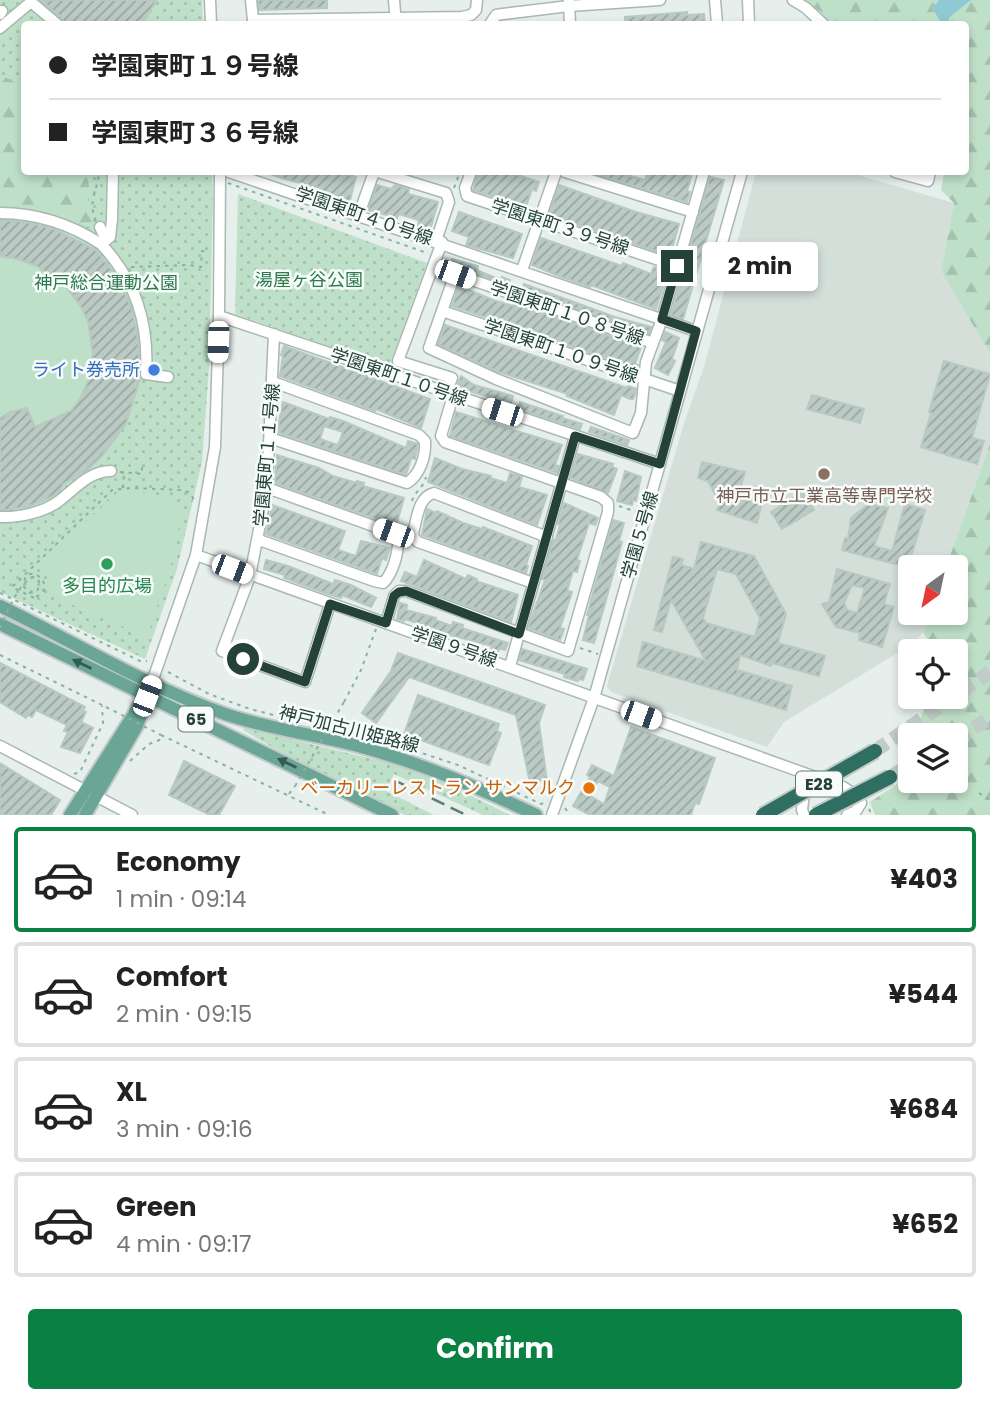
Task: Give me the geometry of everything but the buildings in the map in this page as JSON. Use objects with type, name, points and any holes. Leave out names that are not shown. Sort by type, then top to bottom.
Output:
[{"type":"highway","name":"E28","points":[[763,815],[875,751]]},
{"type":"highway","name":"E28","points":[[816,815],[890,777]]},
{"type":"main road","name":"神戸加古川姫路線","points":[[0,606],[201,705],[251,722],[355,745],[430,768],[536,815]]},
{"type":"main road","name":"65","points":[[0,626],[392,815]]},
{"type":"main road","points":[[70,815],[90,793],[129,720],[147,696],[152,682]]},
{"type":"main road","points":[[85,815],[90,793]]},
{"type":"street","points":[[210,0],[211,21]]},
{"type":"street","points":[[251,0],[253,21]]},
{"type":"street","points":[[394,0],[396,21]]},
{"type":"street","points":[[407,21],[471,15],[476,10],[477,0]]},
{"type":"street","points":[[492,21],[496,15],[503,13],[569,3],[660,0]]},
{"type":"street","points":[[715,0],[717,21]]},
{"type":"street","points":[[748,0],[749,21]]},
{"type":"street","points":[[793,0],[820,21]]},
{"type":"street","points":[[0,28],[31,2],[53,21]]},
{"type":"street","points":[[569,3],[570,21]]},
{"type":"street","points":[[104,242],[110,237],[113,220],[113,175]]},
{"type":"street","points":[[359,214],[375,175]]},
{"type":"street","points":[[382,622],[394,596],[406,591],[568,650],[608,512],[608,503],[601,497],[445,442],[441,436],[452,378],[398,361],[436,257],[449,202],[446,193],[386,175]]},
{"type":"street","name":"学園東町３９号線","points":[[470,175],[465,188],[467,196],[677,266]]},
{"type":"street","points":[[522,270],[555,175]]},
{"type":"street","points":[[575,175],[693,212]]},
{"type":"street","name":"学園東町１０８号線","points":[[653,343],[455,274],[429,348],[496,379],[633,433],[641,413],[644,367],[653,343],[662,319],[703,175]]},
{"type":"street","name":"学園５号線","points":[[552,815],[594,698],[741,175]]},
{"type":"street","points":[[906,175],[928,181],[929,175]]},
{"type":"street","points":[[152,682],[196,555],[215,447],[220,176]]},
{"type":"street","name":"学園東町４０号線","points":[[262,177],[359,214],[696,331]]},
{"type":"street","points":[[0,213],[42,217],[104,242]]},
{"type":"street","points":[[100,227],[104,242],[123,266],[144,326],[144,373],[168,377]]},
{"type":"street","name":"学園東町１０９号線","points":[[442,311],[680,391]]},
{"type":"street","name":"学園東町１０号線","points":[[219,316],[660,464]]},
{"type":"street","name":"学園東町１１号線","points":[[275,334],[267,488],[259,540],[250,576],[222,650],[305,682],[330,604]]},
{"type":"street","points":[[270,438],[407,483],[415,478],[426,450],[425,441],[419,435],[273,382]]},
{"type":"street","points":[[510,666],[575,436]]},
{"type":"street","points":[[0,517],[23,515],[43,509],[58,502],[72,488],[101,471],[111,471]]},
{"type":"street","points":[[259,540],[383,583],[388,578],[399,545],[398,538],[393,533],[267,488]]},
{"type":"street","points":[[533,583],[418,542],[413,533],[422,500],[427,495],[434,494],[547,537]]},
{"type":"street","name":"学園９号線","points":[[196,555],[843,787],[857,796],[861,803],[856,811],[847,815]]},
{"type":"street","points":[[0,747],[132,815]]},
{"type":"street","points":[[804,815],[802,810],[806,774]]},
{"type":"path","points":[[99,175],[91,204],[94,219],[100,227]]},
{"type":"path","points":[[220,176],[436,257]]},
{"type":"path","points":[[123,266],[201,267],[202,251]]},
{"type":"path","points":[[111,471],[142,474],[142,463]]},
{"type":"path","points":[[123,488],[124,473]]},
{"type":"path","points":[[0,626],[22,586],[27,580],[33,577],[38,579],[40,585],[37,591],[30,593],[24,587],[25,578],[29,574],[36,574],[43,580],[45,588],[34,598],[12,587],[111,490],[184,490],[191,494],[198,508]]},
{"type":"path","points":[[608,503],[646,514]]},
{"type":"path","points":[[0,593],[147,661]]},
{"type":"path","points":[[289,795],[344,702],[382,622]]},
{"type":"path","points":[[569,645],[606,656]]},
{"type":"path","points":[[0,656],[329,815]]},
{"type":"path","points":[[69,782],[75,773],[80,772],[103,723],[104,706]]},
{"type":"path","points":[[128,762],[149,744],[166,738]]},
{"type":"path","points":[[979,793],[990,800]]},
{"type":"path","points":[[563,804],[570,815]]},
{"type":"path","points":[[868,807],[872,815]]},
{"type":"shaded area","name":"神戸市立工業高等専門学校","points":[[755,175],[857,175],[954,203],[941,271],[990,354],[990,444],[950,555],[898,555],[898,625],[926,625],[923,632],[917,639],[898,639],[898,653],[784,722],[767,747],[611,692],[607,686],[685,420],[704,367]]},
{"type":"green space","name":"神戸総合運動公園","points":[[0,0],[202,0],[203,21],[21,21],[21,175],[212,175],[209,368],[202,462],[177,569],[145,659],[0,592]]},
{"type":"green space","points":[[801,0],[939,0],[932,8],[940,21],[825,21],[821,12]]},
{"type":"green space","points":[[971,0],[990,0],[990,354],[941,271],[954,203],[941,190],[944,175],[969,175],[969,21],[949,21],[949,18]]},
{"type":"green space","points":[[0,74],[21,86],[21,175],[86,175],[89,177],[88,202],[95,225],[82,228],[36,212],[0,209]]},
{"type":"green space","name":"湯屋ヶ谷公園","points":[[238,194],[427,263],[389,367],[235,314]]},
{"type":"green space","points":[[0,217],[28,219],[54,226],[77,237],[98,253],[115,272],[128,295],[137,320],[142,347],[140,374],[130,416],[109,449],[88,469],[65,485],[53,501],[5,515],[0,511]]},
{"type":"green space","points":[[990,444],[990,815],[875,815],[870,802],[898,781],[898,793],[968,793],[968,723],[919,723],[924,709],[968,709],[968,639],[927,639],[923,632],[926,625],[968,625],[968,555],[950,555]]},
{"type":"green space","name":"多目的広場","points":[[118,492],[153,494],[182,512],[171,566],[147,637],[52,596],[51,579],[42,562]]},
{"type":"green space","points":[[244,728],[398,765],[451,786],[510,815],[483,815],[394,774],[386,791],[434,815],[405,815],[310,769],[243,730]]},
{"type":"water","points":[[939,0],[971,0],[949,18],[949,21],[940,21],[932,8]]},
{"type":"tunnel","points":[[875,751],[990,672]]},
{"type":"tunnel","points":[[968,732],[990,718]]},
{"type":"tunnel","points":[[890,777],[898,772]]},
{"type":"railway","points":[[394,780],[466,815]]},
{"type":"place","name":"ライト券売所","points":[[154,370]]},
{"type":"place","name":"神戸市立工業高等専門学校","points":[[824,474]]},
{"type":"place","name":"多目的広場","points":[[107,564]]},
{"type":"place","name":"ベーカリーレストラン サンマルク","points":[[589,788]]},
{"type":"route","points":[[243,659],[305,682],[330,604],[386,623],[394,596],[406,591],[519,634],[575,436],[660,464],[696,331],[662,319],[677,266]]}]
